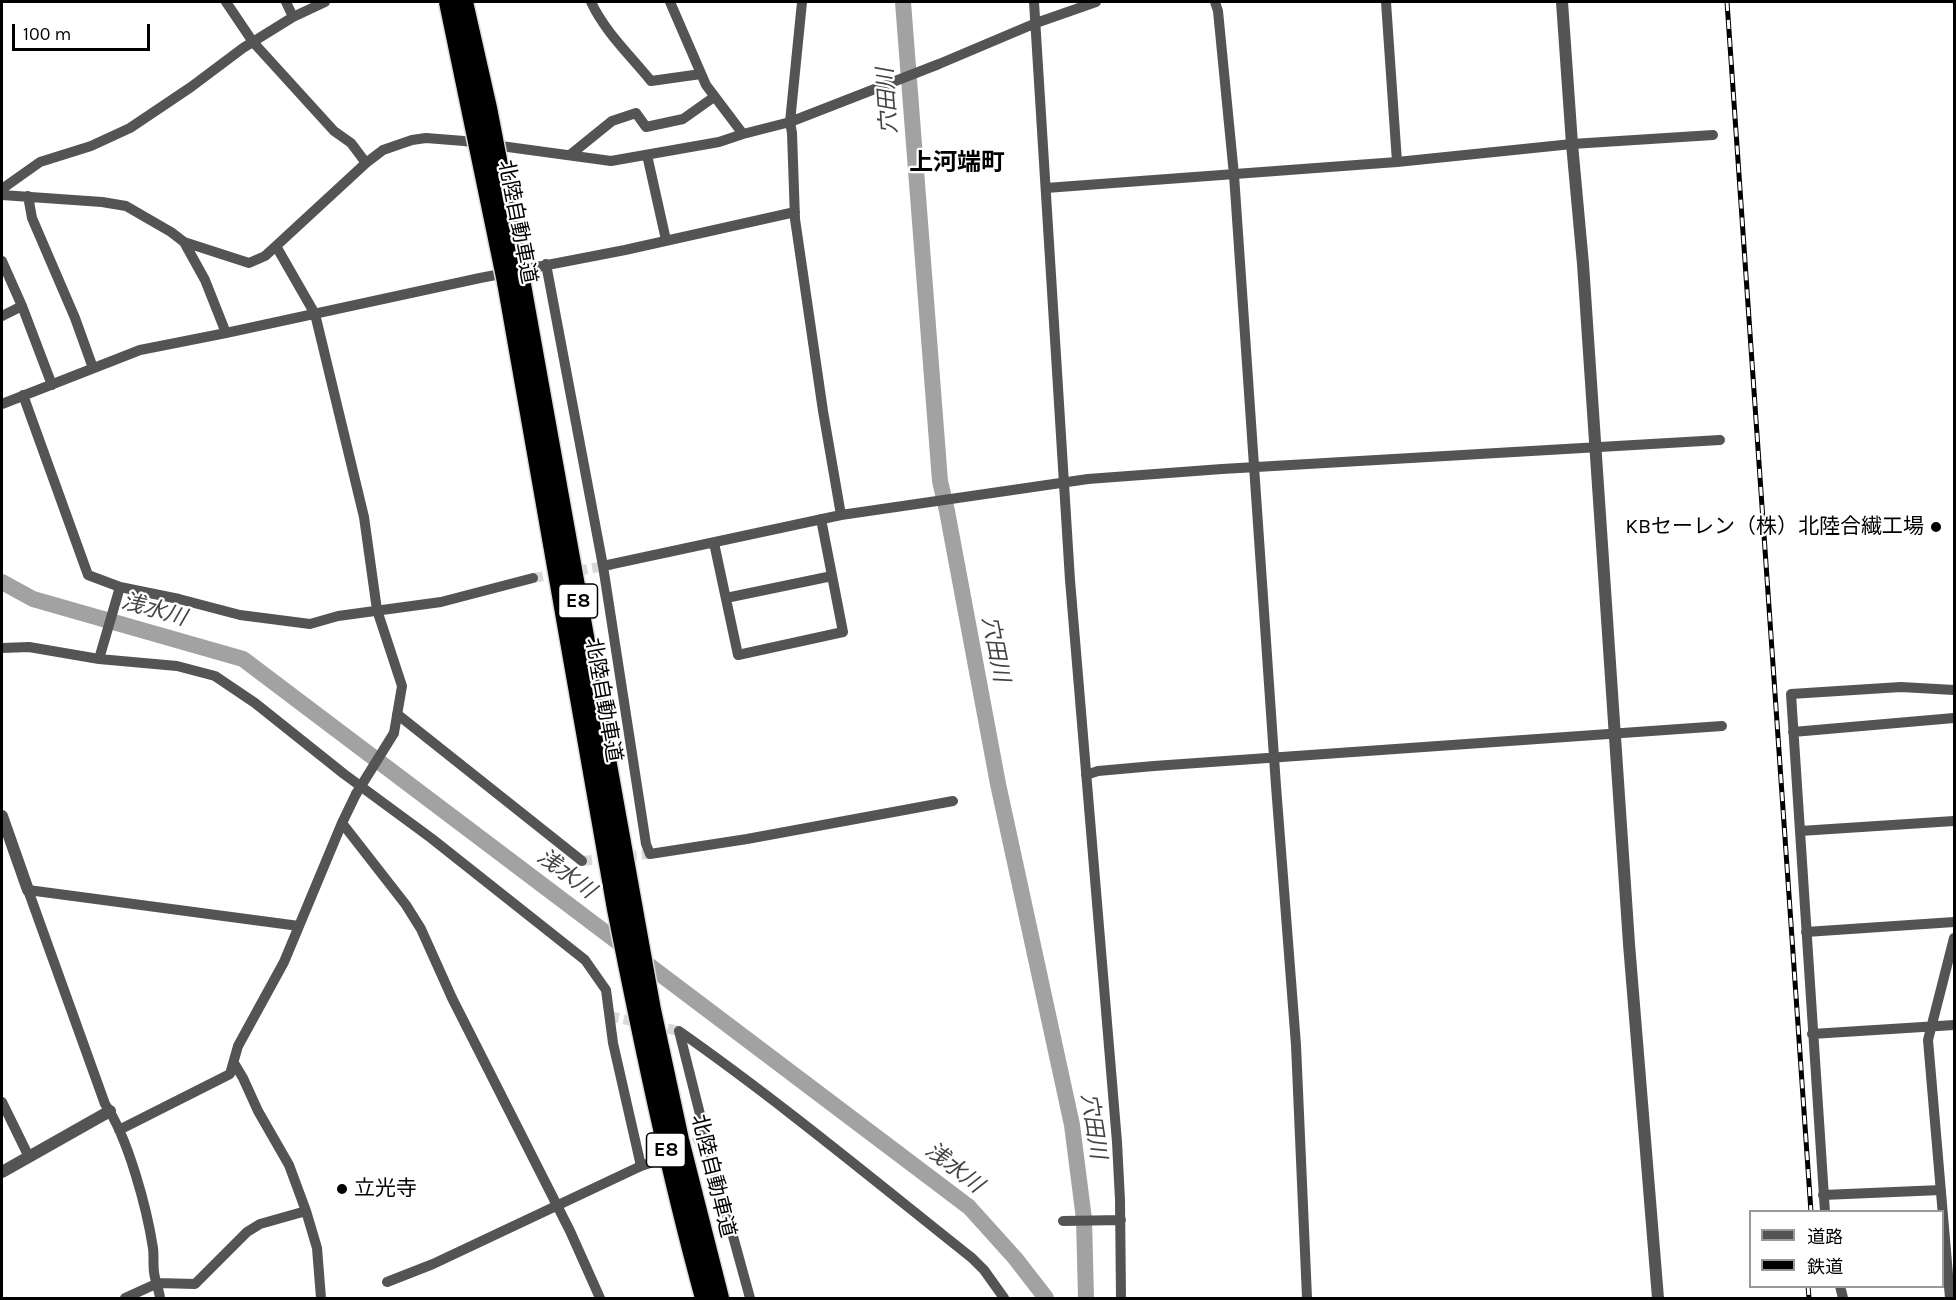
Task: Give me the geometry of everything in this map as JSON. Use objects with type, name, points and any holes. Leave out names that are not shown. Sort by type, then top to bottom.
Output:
[{"type":"highway","name":"北陸自動車道","points":[[448,2],[514,281],[652,1010],[680,1140],[720,1299]]},
{"type":"highway","name":"北陸自動車道","points":[[464,2],[488,108],[616,909],[664,1142],[704,1299]]},
{"type":"street","points":[[226,2],[253,42],[334,131],[351,143],[366,163]]},
{"type":"street","points":[[286,2],[293,16]]},
{"type":"street","points":[[2,189],[40,162],[92,146],[130,128],[293,16],[325,2]]},
{"type":"street","points":[[591,2],[608,32],[627,50],[651,81],[701,74]]},
{"type":"street","points":[[670,2],[701,74],[714,97],[743,134]]},
{"type":"street","points":[[802,2],[790,122],[795,212],[823,411],[841,515]]},
{"type":"street","points":[[1034,2],[1070,580],[1117,1142],[1121,1299]]},
{"type":"street","points":[[2,195],[102,202],[126,206],[184,242],[249,263],[265,256],[383,150],[412,140],[426,138],[464,141],[611,161],[719,142],[790,122],[939,64],[1036,23],[1096,2]]},
{"type":"street","points":[[1215,2],[1218,11],[1234,174],[1296,1045],[1307,1299]]},
{"type":"street","points":[[1386,2],[1397,162]]},
{"type":"street","points":[[1562,2],[1572,144],[1584,264],[1629,944],[1658,1299]]},
{"type":"street","points":[[570,155],[612,121],[636,113],[646,127],[683,119],[714,97]]},
{"type":"street","points":[[1046,188],[1397,162],[1572,144],[1713,135]]},
{"type":"street","points":[[647,155],[666,240]]},
{"type":"street","points":[[28,196],[32,218],[75,318],[93,368]]},
{"type":"street","points":[[2,404],[140,350],[795,212]]},
{"type":"street","points":[[184,242],[205,280],[226,333]]},
{"type":"street","points":[[119,1130],[230,1074],[238,1047],[284,962],[342,823],[356,794],[394,733],[402,686],[377,610],[364,518],[315,314],[276,246]]},
{"type":"street","points":[[2,261],[52,385]]},
{"type":"street","points":[[546,264],[603,566],[646,844],[650,854],[953,801]]},
{"type":"street","points":[[2,316],[22,306]]},
{"type":"street","points":[[23,395],[88,575],[119,591],[179,599],[240,615],[310,624],[338,616],[441,602],[533,578]]},
{"type":"street","points":[[603,566],[841,515],[1065,483],[1130,476],[1720,440]]},
{"type":"street","points":[[714,543],[738,655],[843,632],[821,519]]},
{"type":"street","points":[[603,566],[615,564]]},
{"type":"street","points":[[726,598],[832,576]]},
{"type":"street","points":[[99,659],[119,591]]},
{"type":"street","points":[[2,648],[29,647],[99,659],[177,666],[215,676],[255,703],[344,774],[431,838],[585,960],[606,990],[613,1043],[641,1166]]},
{"type":"street","points":[[1825,1210],[1791,694],[1901,687],[1954,690]]},
{"type":"street","points":[[397,714],[582,861]]},
{"type":"street","points":[[1793,732],[1954,718]]},
{"type":"street","points":[[1086,775],[1098,771],[1722,726]]},
{"type":"street","points":[[2,816],[105,1104],[119,1130],[145,1209],[160,1299]]},
{"type":"street","points":[[1800,831],[1954,821]]},
{"type":"street","points":[[342,823],[406,905],[422,930],[452,998],[558,1206],[600,1299]]},
{"type":"street","points":[[28,890],[299,926]]},
{"type":"street","points":[[1806,932],[1954,922]]},
{"type":"street","points":[[1943,1210],[1928,1040],[1954,938]]},
{"type":"street","points":[[1812,1034],[1954,1025]]},
{"type":"street","points":[[750,1299],[727,1211],[703,1139],[679,1031],[810,1129],[972,1258],[984,1270],[1004,1299]]},
{"type":"street","points":[[234,1063],[258,1111],[289,1164],[317,1248],[321,1299]]},
{"type":"street","points":[[2,1102],[29,1157]]},
{"type":"street","points":[[2,1172],[110,1112]]},
{"type":"street","points":[[387,1282],[433,1264],[653,1162]]},
{"type":"street","points":[[1823,1195],[1941,1190]]},
{"type":"street","points":[[125,1299],[158,1283],[195,1284],[247,1232],[260,1224],[306,1211]]},
{"type":"street","points":[[1063,1221],[1119,1220]]},
{"type":"street","points":[[1944,1226],[1950,1299]]},
{"type":"waterway","name":"穴田川","points":[[903,2],[940,481],[998,784],[1072,1125],[1084,1219],[1086,1298]]},
{"type":"waterway","name":"浅水川","points":[[2,582],[33,599],[243,659],[969,1207],[1015,1258],[1046,1298]]},
{"type":"tunnel","points":[[533,578],[612,565]]},
{"type":"tunnel","points":[[582,861],[650,854]]},
{"type":"tunnel","points":[[609,1016],[679,1031]]},
{"type":"tunnel","points":[[653,1162],[700,1140]]},
{"type":"railway","points":[[1727,2],[1811,1210]]},
{"type":"railway","points":[[1808,1288],[1809,1298]]},
{"type":"place","name":"KBセーレン（株）北陸合繊工場","points":[[1936,527]]},
{"type":"place","name":"立光寺","points":[[342,1189]]},
{"type":"district","name":"上河端町","points":[[957,163]]}]
